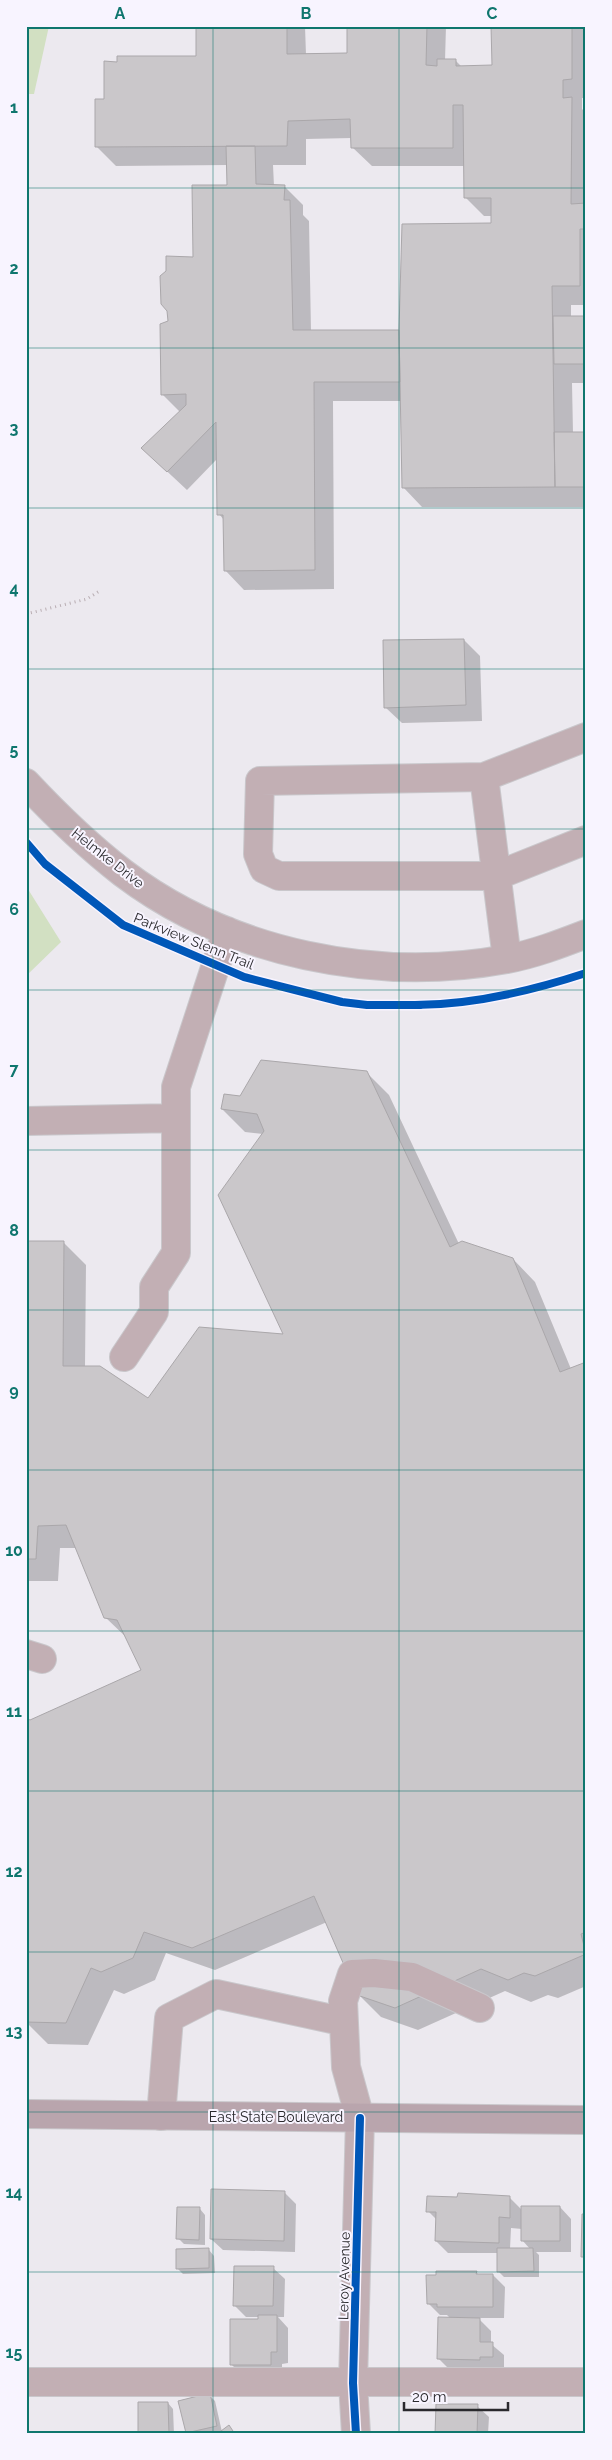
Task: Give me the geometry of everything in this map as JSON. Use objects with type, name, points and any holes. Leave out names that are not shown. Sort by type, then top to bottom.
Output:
[{"type":"main road","name":"East State Boulevard","points":[[26,2114],[586,2120]]},
{"type":"street","points":[[586,737],[484,777],[260,781],[258,854],[264,869],[279,876],[496,876],[586,840]]},
{"type":"street","points":[[484,777],[507,959]]},
{"type":"street","name":"Helmke Drive","points":[[26,783],[77,835],[124,874],[173,905],[227,932],[278,949],[335,962],[391,966],[448,966],[507,959],[541,950],[586,934]]},
{"type":"street","points":[[124,1357],[154,1312],[154,1286],[176,1253],[176,1087],[227,932]]},
{"type":"street","points":[[26,1121],[176,1118]]},
{"type":"street","name":"Leroy Avenue","points":[[356,2434],[353,2393],[360,2118],[345,2058],[343,2001],[352,1974],[374,1973],[412,1977],[480,2008]]},
{"type":"street","points":[[161,2116],[169,2018],[216,1994],[341,2021]]},
{"type":"street","points":[[26,2382],[353,2393],[586,2382]]},
{"type":"street","points":[[339,2434],[353,2393]]},
{"type":"path","points":[[26,614],[88,599],[101,590]]},
{"type":"green space","points":[[26,26],[49,26],[34,94],[26,94]]},
{"type":"green space","points":[[26,886],[61,942],[26,976]]},
{"type":"building","points":[[196,26],[287,26],[287,54],[347,53],[347,26],[427,26],[426,65],[437,66],[437,59],[456,59],[456,66],[492,65],[491,26],[572,26],[572,79],[563,80],[563,98],[572,97],[571,204],[586,203],[586,229],[580,229],[580,286],[552,286],[555,487],[402,488],[399,330],[402,224],[491,223],[491,198],[464,198],[463,105],[453,105],[453,148],[351,148],[350,119],[288,121],[287,146],[95,147],[95,99],[104,99],[104,61],[117,62],[117,56],[196,56]]},
{"type":"building","points":[[226,146],[255,146],[256,184],[285,185],[284,200],[290,200],[293,330],[399,330],[400,382],[314,382],[315,570],[224,571],[223,515],[217,515],[216,422],[167,472],[141,448],[186,405],[186,394],[161,395],[160,324],[168,321],[167,311],[161,304],[160,276],[166,271],[166,256],[193,257],[192,185],[227,185]]},
{"type":"building","points":[[553,316],[586,316],[586,364],[554,364]]},
{"type":"building","points":[[554,432],[586,432],[586,487],[555,487]]},
{"type":"building","points":[[464,639],[466,705],[384,708],[383,640]]},
{"type":"building","points":[[261,1060],[367,1071],[450,1247],[462,1241],[513,1258],[560,1372],[586,1362],[586,1932],[581,1934],[586,1954],[535,1976],[524,1973],[508,1980],[481,1969],[395,2008],[357,1995],[314,1896],[192,1948],[144,1932],[133,1958],[101,1972],[91,1968],[66,2023],[26,2022],[26,1718],[30,1720],[141,1670],[117,1620],[104,1618],[66,1525],[38,1526],[36,1559],[26,1559],[26,1241],[64,1241],[63,1366],[100,1366],[148,1398],[199,1327],[283,1334],[218,1195],[264,1131],[257,1114],[221,1109],[224,1094],[240,1096]]},
{"type":"building","points":[[211,2189],[285,2191],[284,2241],[210,2239]]},
{"type":"building","points":[[458,2193],[510,2196],[510,2218],[499,2217],[499,2243],[435,2241],[436,2212],[426,2212],[427,2196],[457,2197]]},
{"type":"building","points":[[521,2206],[560,2206],[560,2241],[521,2241]]},
{"type":"building","points":[[177,2207],[200,2207],[199,2240],[176,2239]]},
{"type":"building","points":[[582,2214],[586,2214],[586,2257],[581,2257]]},
{"type":"building","points":[[209,2248],[209,2268],[176,2269],[176,2249]]},
{"type":"building","points":[[497,2248],[533,2248],[534,2271],[497,2272]]},
{"type":"building","points":[[234,2266],[274,2266],[273,2306],[233,2306]]},
{"type":"building","points":[[436,2271],[477,2271],[476,2274],[493,2274],[493,2307],[437,2307],[437,2304],[427,2304],[426,2275],[436,2275]]},
{"type":"building","points":[[258,2315],[277,2315],[277,2352],[271,2352],[271,2365],[230,2365],[230,2319],[258,2319]]},
{"type":"building","points":[[438,2317],[480,2318],[480,2342],[493,2342],[493,2357],[480,2357],[480,2360],[437,2359]]},
{"type":"building","points":[[210,2393],[217,2426],[186,2433],[178,2401]]},
{"type":"building","points":[[138,2402],[168,2402],[169,2434],[138,2434]]},
{"type":"building","points":[[436,2404],[478,2404],[477,2434],[435,2434]]},
{"type":"building","points":[[229,2425],[235,2434],[217,2434]]},
{"type":"cycle path","name":"Parkview Slenn Trail","points":[[26,842],[45,864],[123,925],[244,977],[342,1002],[367,1005],[421,1005]]},
{"type":"cycle path","points":[[415,1005],[480,1000],[544,986],[586,973]]},
{"type":"cycle path","points":[[356,2434],[353,2383],[360,2118]]}]
